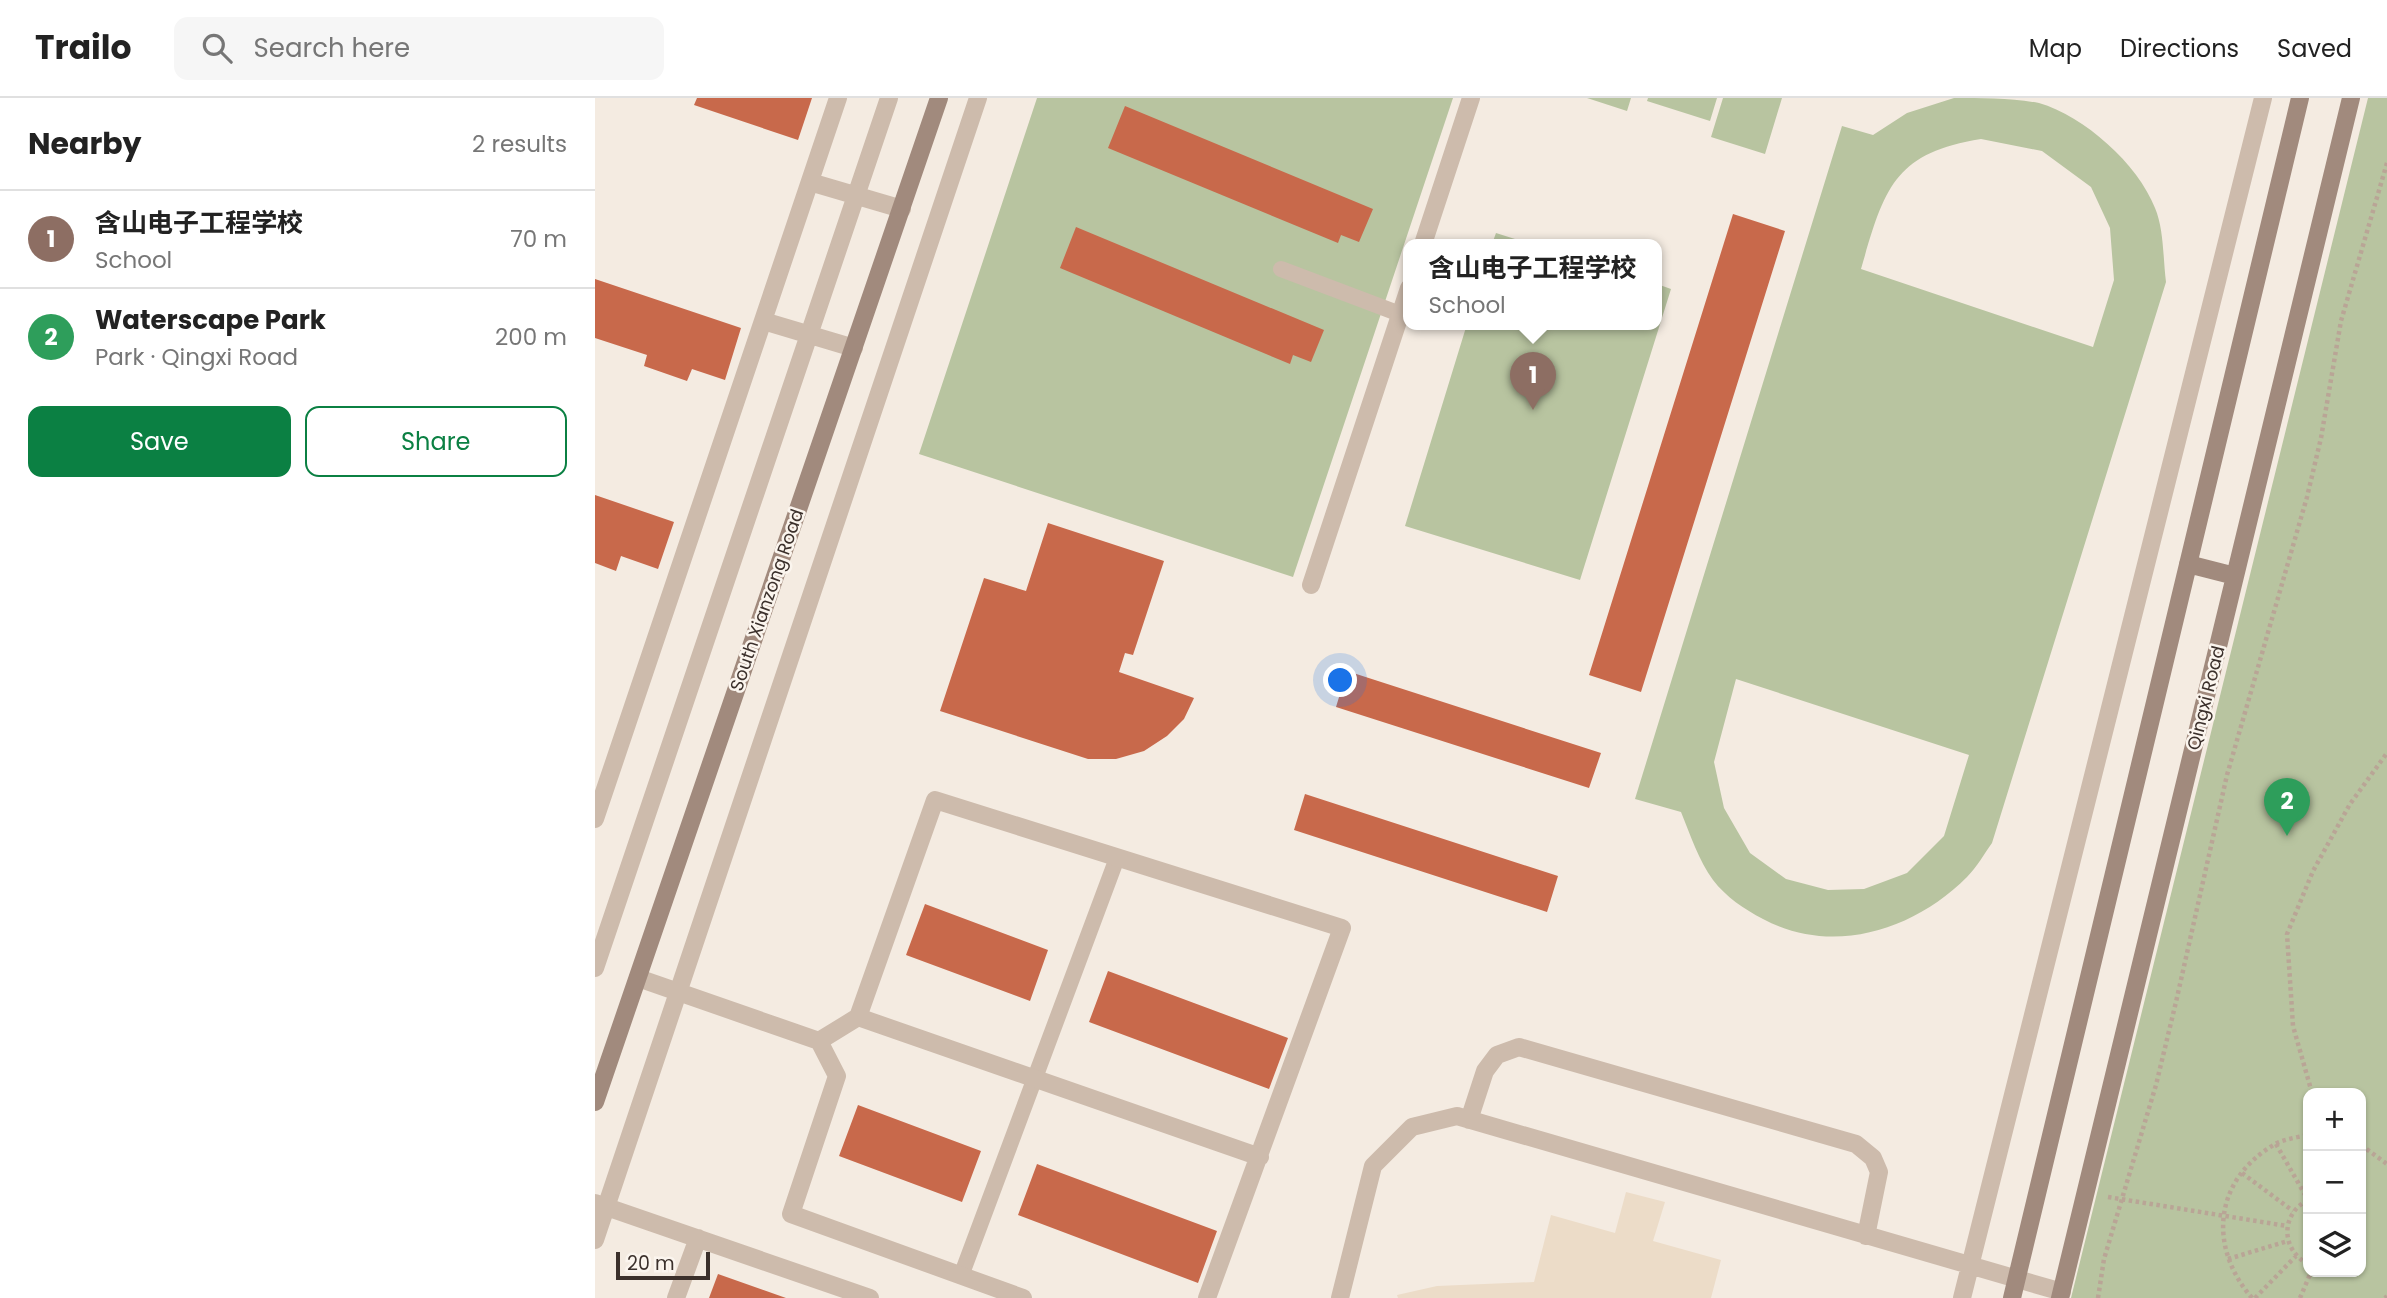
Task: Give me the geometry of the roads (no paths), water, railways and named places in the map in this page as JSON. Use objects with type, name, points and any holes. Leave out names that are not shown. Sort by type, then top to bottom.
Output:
[{"type":"main road","name":"South Xianzong Road","points":[[595,1102],[939,98]]},
{"type":"main road","points":[[2014,1289],[2300,98]]},
{"type":"main road","name":"Qingxi Road","points":[[2061,1295],[2351,98]]},
{"type":"main road","points":[[2188,564],[2235,576]]},
{"type":"street","points":[[595,819],[838,98]]},
{"type":"street","points":[[595,968],[890,98]]},
{"type":"street","points":[[595,1240],[601,1205],[678,992],[978,98]]},
{"type":"street","points":[[1425,239],[1471,98]]},
{"type":"street","points":[[1962,1298],[2263,98]]},
{"type":"street","points":[[810,182],[902,209]]},
{"type":"street","points":[[1311,585],[1403,305]]},
{"type":"street","points":[[763,321],[854,348]]},
{"type":"street","points":[[819,1041],[858,1017],[935,800],[1342,928],[1207,1298]]},
{"type":"street","points":[[638,978],[819,1041],[837,1076],[791,1214],[1023,1298]]},
{"type":"street","points":[[858,1017],[1260,1157]]},
{"type":"street","points":[[1469,1120],[1485,1071],[1497,1055],[1519,1047],[1856,1144],[1873,1157],[1879,1172],[1866,1236]]},
{"type":"street","points":[[1341,1298],[1373,1166],[1412,1127],[1457,1116],[1970,1267],[2014,1289],[2061,1295]]},
{"type":"street","points":[[601,1205],[870,1298]]},
{"type":"street","points":[[677,1298],[698,1238]]},
{"type":"lane","points":[[1282,269],[1400,314]]},
{"type":"lane","points":[[961,1276],[1117,858]]},
{"type":"place","name":"含山电子工程学校","points":[[1533,410]]},
{"type":"place","name":"Waterscape Park","points":[[2287,836]]}]
